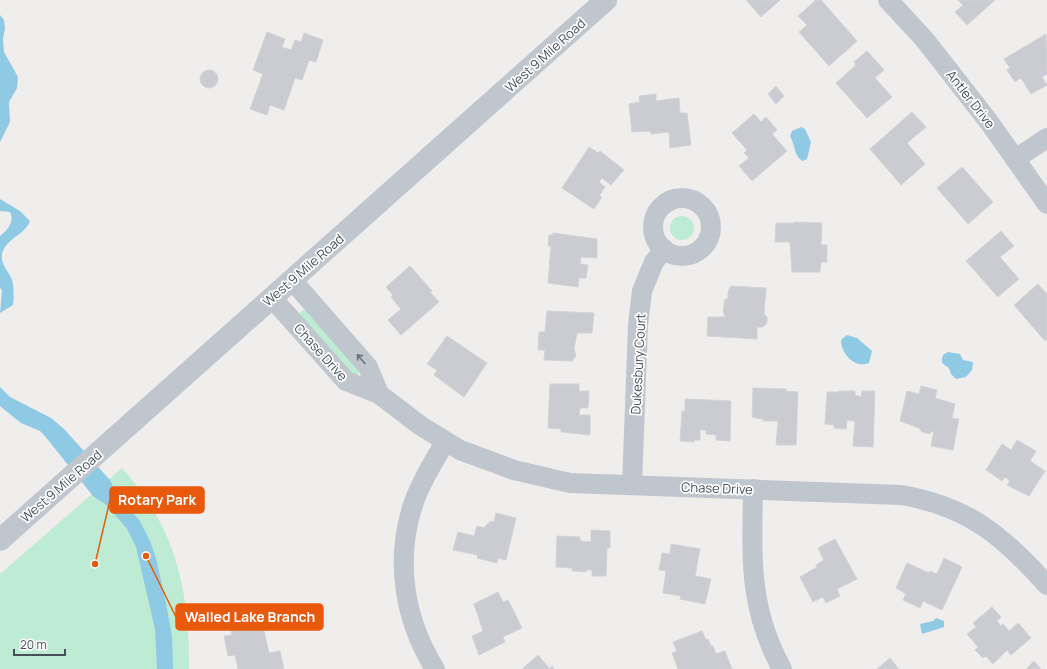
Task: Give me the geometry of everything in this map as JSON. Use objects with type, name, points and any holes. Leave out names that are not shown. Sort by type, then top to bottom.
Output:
[{"type":"street","name":"West 9 Mile Road","points":[[3,531],[68,480],[101,451],[606,0]]},
{"type":"street","name":"Antler Drive","points":[[888,0],[925,40],[989,122],[1047,204]]},
{"type":"street","points":[[1014,159],[1047,138]]},
{"type":"street","name":"Dukesbury Court","points":[[632,485],[638,325],[642,291],[654,262],[664,249]]},
{"type":"street","name":"Chase Drive","points":[[292,280],[368,367],[379,394]]},
{"type":"street","name":"Chase Drive","points":[[272,298],[346,381],[379,394],[445,442],[490,462],[540,477],[570,483],[901,495],[938,503],[969,516],[992,531],[1047,585]]},
{"type":"street","points":[[435,669],[418,639],[413,624],[407,600],[403,552],[406,529],[412,506],[445,442]]},
{"type":"street","points":[[753,489],[752,551],[754,590],[762,624],[782,669]]},
{"type":"green space","points":[[682,216],[691,219],[694,228],[691,237],[682,240],[673,237],[670,228],[673,219]]},
{"type":"green space","points":[[303,310],[306,310],[359,371],[358,378],[355,379],[297,315]]},
{"type":"green space","points":[[122,468],[141,491],[156,514],[176,562],[186,613],[189,669],[0,669],[0,574]]},
{"type":"water","points":[[0,15],[4,20],[5,28],[3,39],[4,52],[18,77],[17,88],[9,102],[10,122],[0,142]]},
{"type":"water","points":[[801,127],[805,129],[811,142],[807,159],[803,161],[798,157],[790,136],[792,131]]},
{"type":"water","points":[[0,199],[20,211],[30,221],[24,230],[7,244],[2,254],[3,265],[13,282],[14,300],[13,305],[0,313],[2,291],[0,287],[0,236],[8,229],[12,219],[10,212],[0,211]]},
{"type":"water","points":[[847,335],[857,338],[872,351],[869,363],[859,364],[854,362],[846,355],[843,350],[841,340]]},
{"type":"water","points":[[948,352],[960,354],[963,360],[973,362],[972,370],[966,377],[956,379],[951,374],[949,368],[943,363],[943,355]]},
{"type":"water","points":[[0,387],[10,397],[51,418],[64,429],[110,480],[116,493],[140,521],[150,541],[156,558],[172,636],[173,669],[157,669],[155,629],[136,547],[127,529],[105,504],[93,496],[40,431],[21,423],[0,406]]},
{"type":"water","points":[[936,618],[944,621],[944,627],[922,634],[920,624],[933,621]]},
{"type":"building","points":[[746,0],[780,0],[761,17]]},
{"type":"building","points":[[816,0],[821,0],[857,41],[829,66],[799,32],[807,25],[798,16]]},
{"type":"building","points":[[958,0],[995,0],[967,25],[955,12],[963,5]]},
{"type":"building","points":[[267,32],[285,39],[282,47],[291,50],[295,40],[301,42],[304,33],[323,40],[316,62],[309,60],[302,80],[295,78],[284,110],[270,105],[267,115],[250,109],[263,74],[253,70]]},
{"type":"building","points":[[1046,34],[1047,74],[1042,77],[1047,85],[1031,94],[1021,78],[1015,82],[1007,70],[1010,68],[1004,59]]},
{"type":"building","points":[[867,51],[884,70],[875,78],[892,97],[867,118],[836,83],[856,65],[854,62]]},
{"type":"building","points":[[209,70],[215,73],[218,79],[215,85],[209,88],[203,85],[200,79],[203,73]]},
{"type":"building","points":[[776,86],[784,96],[776,104],[768,94]]},
{"type":"building","points":[[656,94],[656,101],[679,98],[680,113],[687,113],[691,145],[670,148],[669,132],[651,134],[650,131],[632,132],[629,104],[640,102],[639,96]]},
{"type":"building","points":[[912,112],[926,127],[907,143],[925,164],[901,185],[870,149]]},
{"type":"building","points":[[754,114],[761,122],[766,117],[777,130],[772,134],[787,151],[752,181],[739,166],[749,158],[744,153],[747,150],[732,133]]},
{"type":"building","points":[[589,147],[598,153],[600,151],[624,170],[611,185],[602,178],[599,182],[605,187],[599,196],[602,197],[594,209],[562,188]]},
{"type":"building","points":[[962,167],[993,202],[968,224],[937,188]]},
{"type":"building","points":[[776,223],[822,223],[821,245],[827,245],[827,262],[821,262],[820,272],[792,272],[790,242],[775,242]]},
{"type":"building","points":[[1001,231],[1014,246],[1000,257],[1019,279],[998,297],[966,261]]},
{"type":"building","points":[[553,233],[597,239],[597,258],[581,257],[580,264],[588,265],[586,278],[579,278],[578,287],[548,283],[551,246],[548,246],[549,235],[553,235]]},
{"type":"building","points":[[410,266],[432,291],[430,292],[439,302],[401,335],[388,320],[401,309],[391,297],[393,295],[386,287]]},
{"type":"building","points":[[1038,284],[1047,294],[1047,339],[1045,341],[1014,305]]},
{"type":"building","points":[[731,286],[766,288],[764,314],[767,317],[767,323],[763,327],[757,327],[757,339],[707,336],[708,317],[725,317],[723,310],[725,299],[728,299],[728,291]]},
{"type":"building","points":[[547,311],[594,313],[592,333],[577,333],[574,349],[576,356],[572,361],[544,360],[545,350],[538,350],[539,332],[545,332]]},
{"type":"building","points":[[447,336],[487,363],[464,397],[434,375],[437,370],[427,364]]},
{"type":"building","points":[[550,384],[579,384],[579,391],[589,391],[588,408],[580,408],[579,415],[590,415],[590,435],[561,432],[561,429],[548,428]]},
{"type":"building","points":[[921,386],[937,390],[935,398],[955,404],[952,418],[959,419],[953,450],[931,446],[934,430],[929,434],[922,432],[919,428],[900,421],[907,391],[919,394]]},
{"type":"building","points":[[753,388],[786,389],[786,391],[798,392],[796,445],[776,445],[778,421],[763,421],[763,418],[752,417]]},
{"type":"building","points":[[855,391],[855,395],[861,397],[862,391],[875,391],[873,447],[853,446],[855,421],[847,420],[846,429],[834,428],[834,425],[825,424],[827,392]]},
{"type":"building","points":[[685,399],[731,401],[730,441],[716,440],[716,435],[706,434],[706,430],[700,430],[700,440],[694,440],[694,442],[680,441],[682,411],[685,411]]},
{"type":"building","points":[[1017,440],[1036,451],[1030,461],[1045,471],[1029,496],[1007,485],[1010,481],[1005,477],[1002,481],[986,470],[1002,444],[1011,450]]},
{"type":"building","points":[[496,513],[516,518],[506,560],[498,558],[497,563],[477,558],[478,555],[453,550],[458,532],[474,536],[477,526],[485,528],[485,526],[491,521],[494,522]]},
{"type":"building","points":[[591,530],[610,531],[610,548],[607,548],[606,576],[592,576],[592,570],[586,570],[586,572],[572,571],[572,568],[556,567],[557,536],[580,537],[580,541],[591,542]]},
{"type":"building","points":[[835,539],[857,579],[837,589],[840,596],[826,603],[823,597],[813,602],[800,577],[817,567],[816,565],[824,560],[818,548]]},
{"type":"building","points":[[671,544],[700,549],[695,576],[711,579],[705,604],[680,599],[681,596],[663,593],[666,571],[659,570],[662,553],[670,554]]},
{"type":"building","points":[[944,558],[962,567],[942,610],[923,601],[920,608],[903,600],[906,594],[896,588],[907,563],[929,573],[930,571],[937,574]]},
{"type":"building","points":[[498,592],[503,602],[508,600],[522,628],[503,637],[505,642],[479,655],[472,636],[483,631],[474,604]]},
{"type":"building","points":[[992,607],[1001,617],[997,621],[1001,626],[1003,624],[1009,631],[1018,623],[1031,638],[1011,655],[1007,650],[993,664],[986,656],[983,658],[975,650],[978,647],[967,634],[976,627],[973,623]]},
{"type":"building","points":[[259,617],[269,653],[280,651],[284,669],[238,669],[235,655],[228,656],[224,636],[232,635],[230,623]]},
{"type":"building","points":[[702,631],[706,640],[708,639],[711,646],[713,646],[716,654],[725,651],[732,669],[678,669],[672,653],[677,651],[673,642]]},
{"type":"building","points":[[538,655],[550,669],[522,669]]},
{"type":"building","points":[[890,658],[899,669],[877,669]]},
{"type":"building","points":[[1034,661],[1041,669],[1026,669]]},
{"type":"place","name":"Walled Lake Branch","points":[[146,556]]},
{"type":"place","name":"Rotary Park","points":[[95,564]]}]
